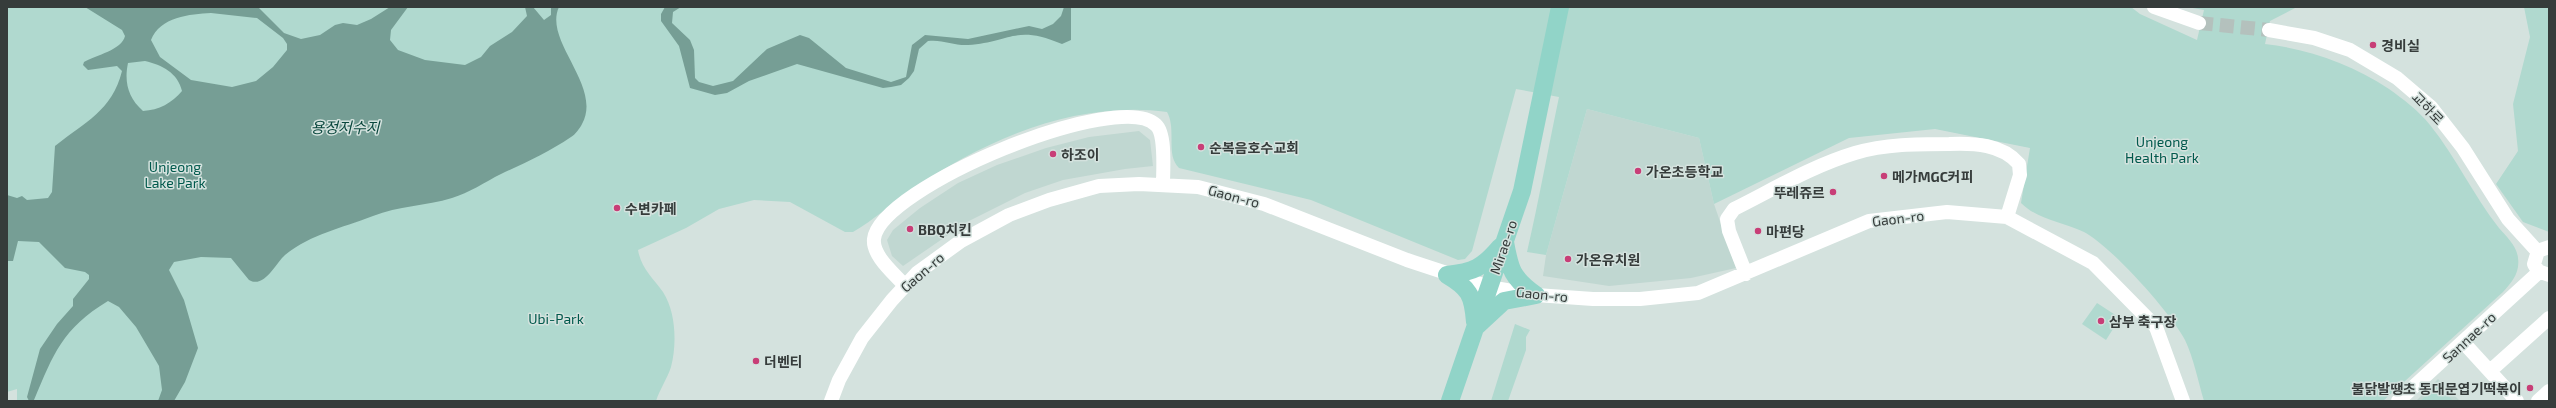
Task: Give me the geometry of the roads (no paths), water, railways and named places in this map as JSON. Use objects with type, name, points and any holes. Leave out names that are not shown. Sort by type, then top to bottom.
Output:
[{"type":"main road","name":"Mirae-ro","points":[[1450,401],[1522,191],[1560,7]]},
{"type":"main road","points":[[1447,275],[1466,273],[1478,269],[1505,241]]},
{"type":"main road","points":[[1505,241],[1509,266],[1515,277],[1536,295]]},
{"type":"main road","points":[[1447,275],[1463,284],[1470,294],[1474,306],[1475,328]]},
{"type":"main road","points":[[1475,328],[1504,301],[1536,295]]},
{"type":"street","points":[[2154,7],[2199,23]]},
{"type":"street","name":"교하로","points":[[2269,30],[2314,38],[2350,50],[2397,78],[2431,107],[2464,148],[2508,219],[2544,250]]},
{"type":"street","points":[[905,286],[874,248],[873,240],[877,227],[894,209],[945,176],[1016,142],[1097,121],[1122,118],[1148,119],[1156,124],[1162,135],[1163,184]]},
{"type":"street","points":[[1746,274],[1728,225],[1727,219],[1734,209],[1812,169],[1856,153],[1909,144],[1966,143],[2003,150],[2019,164],[2020,174],[2007,217]]},
{"type":"street","name":"Gaon-ro","points":[[831,401],[839,380],[862,338],[917,273],[961,241],[1009,215],[1049,200],[1099,186],[1163,184],[1198,187],[1264,204],[1447,275],[1489,287],[1536,295],[1640,299],[1698,293],[1869,221],[1947,212],[2007,217],[2093,263],[2156,327],[2183,401]]},
{"type":"street","points":[[2544,250],[2534,264],[2544,274]]},
{"type":"street","name":"Sannae-ro","points":[[2398,401],[2463,342],[2544,274]]},
{"type":"street","points":[[2490,371],[2544,319],[2549,318]]},
{"type":"street","points":[[2463,342],[2517,401]]},
{"type":"street","points":[[2538,401],[2549,391]]},
{"type":"water","name":"용정저수지","points":[[85,7],[258,7],[284,33],[301,39],[320,35],[335,25],[343,23],[357,25],[371,19],[390,7],[408,7],[391,30],[390,40],[398,50],[425,60],[465,65],[481,57],[490,46],[512,32],[527,16],[525,7],[533,7],[544,20],[551,15],[551,7],[559,7],[556,20],[559,34],[580,79],[585,94],[586,109],[582,124],[574,135],[537,157],[458,196],[442,201],[383,213],[316,236],[285,255],[269,274],[260,281],[254,282],[249,280],[231,258],[201,257],[174,262],[169,270],[184,300],[198,348],[185,382],[174,401],[158,401],[162,390],[159,366],[136,327],[119,307],[108,301],[92,311],[61,343],[34,400],[29,401],[27,397],[40,349],[57,324],[73,306],[73,299],[89,279],[89,275],[85,272],[65,268],[39,242],[18,241],[13,261],[7,261],[7,195],[17,198],[22,196],[27,200],[48,198],[52,192],[55,146],[87,122],[104,106],[112,96],[122,71],[117,66],[88,70],[83,65],[84,62],[108,52],[119,45],[125,36],[122,30]],"holes":[[[211,13],[257,18],[283,38],[287,44],[287,50],[273,67],[256,81],[232,87],[191,80],[160,57],[151,40],[155,32],[161,26],[176,18],[194,14]],[[145,61],[157,65],[173,75],[177,79],[182,91],[165,105],[143,111],[134,101],[128,89],[127,70],[128,63]]]},
{"type":"water","points":[[665,7],[681,7],[673,12],[672,23],[690,40],[694,50],[695,78],[699,82],[713,86],[733,81],[767,49],[800,35],[809,38],[846,68],[891,82],[906,77],[912,45],[925,35],[968,39],[1029,26],[1042,29],[1053,24],[1061,16],[1064,7],[1071,7],[1071,40],[1062,44],[1034,35],[1023,35],[968,45],[928,41],[919,49],[914,71],[901,85],[883,88],[797,64],[749,81],[727,93],[715,95],[690,88],[679,46],[661,21],[661,14]]},
{"type":"tunnel","points":[[2199,23],[2269,30]]},
{"type":"place","name":"경비실","points":[[2373,45]]},
{"type":"place","name":"순복음호수교회","points":[[1201,147]]},
{"type":"place","name":"하조이","points":[[1053,154]]},
{"type":"place","name":"가온초등학교","points":[[1638,171]]},
{"type":"place","name":"메가MGC커피","points":[[1884,176]]},
{"type":"place","name":"뚜레쥬르","points":[[1833,192]]},
{"type":"place","name":"수변카페","points":[[617,208]]},
{"type":"place","name":"BBQ치킨","points":[[910,229]]},
{"type":"place","name":"마편당","points":[[1758,231]]},
{"type":"place","name":"가온유치원","points":[[1568,259]]},
{"type":"place","name":"삼부 축구장","points":[[2101,321]]},
{"type":"place","name":"더벤티","points":[[756,361]]},
{"type":"place","name":"불닭발땡초 동대문엽기떡볶이","points":[[2530,388]]},
{"type":"park label","name":"Unjeong Health Park","points":[[2162,150]]},
{"type":"park label","name":"Unjeong Lake Park","points":[[175,174]]},
{"type":"park label","name":"Ubi-Park","points":[[556,318]]}]
